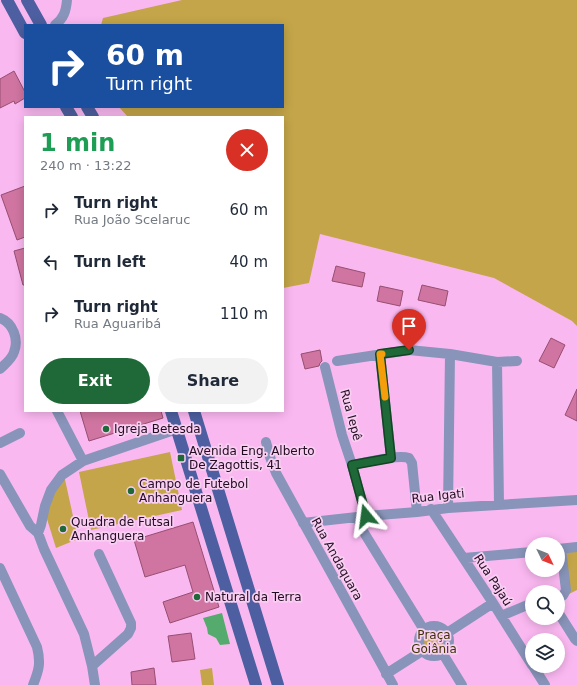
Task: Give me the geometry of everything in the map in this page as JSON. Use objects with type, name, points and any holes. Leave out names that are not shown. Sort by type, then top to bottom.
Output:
[{"type":"main road","points":[[7,0],[24,32]]},
{"type":"main road","points":[[27,0],[40,24]]},
{"type":"main road","points":[[171,412],[256,685]]},
{"type":"main road","points":[[194,412],[278,685]]},
{"type":"main road","points":[[177,429],[186,426],[193,426],[200,432]]},
{"type":"street","points":[[56,24],[66,11],[67,0]]},
{"type":"street","points":[[0,318],[12,326],[15,334],[16,345],[14,353],[6,364],[0,369]]},
{"type":"street","points":[[337,361],[409,350],[450,354],[497,362],[517,361]]},
{"type":"street","points":[[380,354],[391,458]]},
{"type":"street","points":[[448,508],[450,354]]},
{"type":"street","points":[[497,362],[499,504]]},
{"type":"street","name":"Rua Iepê","points":[[325,367],[342,435],[352,465],[363,531],[424,630]]},
{"type":"street","points":[[58,412],[83,461]]},
{"type":"street","points":[[38,533],[51,490],[62,476],[83,461],[177,429]]},
{"type":"street","points":[[0,443],[20,432]]},
{"type":"street","name":"Rua Andaquara","points":[[266,442],[276,473],[393,685]]},
{"type":"street","points":[[352,465],[391,458],[409,458],[412,463],[416,512]]},
{"type":"street","points":[[0,474],[30,526],[38,533],[44,550],[84,634],[95,685]]},
{"type":"street","name":"Rua Igati","points":[[303,523],[361,516],[416,512],[431,509],[577,500]]},
{"type":"street","name":"Rua Pajaú","points":[[431,509],[525,655]]},
{"type":"street","points":[[565,548],[577,547]]},
{"type":"street","points":[[464,558],[525,553]]},
{"type":"street","points":[[92,666],[128,634],[131,628],[131,623],[99,554]]},
{"type":"street","points":[[0,568],[37,647],[40,658],[38,671],[33,685]]},
{"type":"street","points":[[564,577],[565,592]]},
{"type":"street","points":[[447,634],[493,603]]},
{"type":"street","points":[[501,616],[525,606]]},
{"type":"street","points":[[565,624],[574,639],[577,641]]},
{"type":"street","points":[[434,626],[444,630],[447,634],[450,642],[449,647],[443,654],[436,657],[430,656],[422,651],[419,639],[424,630],[434,626]]},
{"type":"street","points":[[386,674],[422,651]]},
{"type":"street","points":[[443,654],[462,685]]},
{"type":"street","name":"Rua Pajaú","points":[[537,673],[545,685]]},
{"type":"green space","points":[[182,0],[577,0],[577,326],[572,321],[494,278],[320,234],[309,283],[284,288],[284,116],[127,116],[120,108],[284,108],[284,24],[101,24],[103,18]]},
{"type":"green space","name":"Campo de Futebol Anhanguera","points":[[170,452],[182,510],[91,530],[79,472]]},
{"type":"green space","points":[[64,475],[78,539],[56,548],[47,519],[48,504]]},
{"type":"green space","points":[[566,550],[577,550],[577,590],[569,594]]},
{"type":"green space","name":"Praça Goiânia","points":[[434,626],[445,630],[449,641],[445,652],[434,656],[423,652],[419,641],[423,630]]},
{"type":"green space","points":[[212,668],[214,685],[202,685],[200,670]]},
{"type":"shaded area","points":[[222,613],[230,644],[220,645],[216,638],[208,634],[203,618]]},
{"type":"building","points":[[14,71],[24,90],[24,99],[15,104],[14,101],[0,108],[0,79]]},
{"type":"building","points":[[24,186],[24,237],[17,240],[1,195]]},
{"type":"building","points":[[24,248],[24,285],[23,285],[14,251]]},
{"type":"building","points":[[336,266],[365,273],[362,287],[332,281]]},
{"type":"building","points":[[422,285],[448,291],[445,306],[418,300]]},
{"type":"building","points":[[380,286],[403,291],[400,306],[377,301]]},
{"type":"building","points":[[551,338],[565,345],[554,368],[539,361]]},
{"type":"building","points":[[320,350],[322,361],[319,366],[305,369],[301,354]]},
{"type":"building","points":[[577,389],[577,421],[565,415]]},
{"type":"building","name":"Igreja Betesda","points":[[80,412],[161,412],[163,418],[89,441]]},
{"type":"building","points":[[193,522],[219,607],[170,623],[163,602],[193,592],[185,565],[145,577],[134,540]]},
{"type":"building","points":[[191,633],[195,659],[172,662],[168,636]]},
{"type":"building","points":[[154,668],[156,685],[132,685],[131,672]]},
{"type":"slow traffic","points":[[382,354],[380,354],[385,397]]},
{"type":"place","name":"Igreja Betesda","points":[[106,429]]},
{"type":"place","name":"Avenida Eng. Alberto De Zagottis, 41","points":[[181,458]]},
{"type":"place","name":"Campo de Futebol Anhanguera","points":[[131,491]]},
{"type":"place","name":"Quadra de Futsal Anhanguera","points":[[63,529]]},
{"type":"place","name":"Natural da Terra","points":[[197,597]]},
{"type":"route","points":[[366,516],[352,465],[391,458],[380,354],[409,350]]}]
